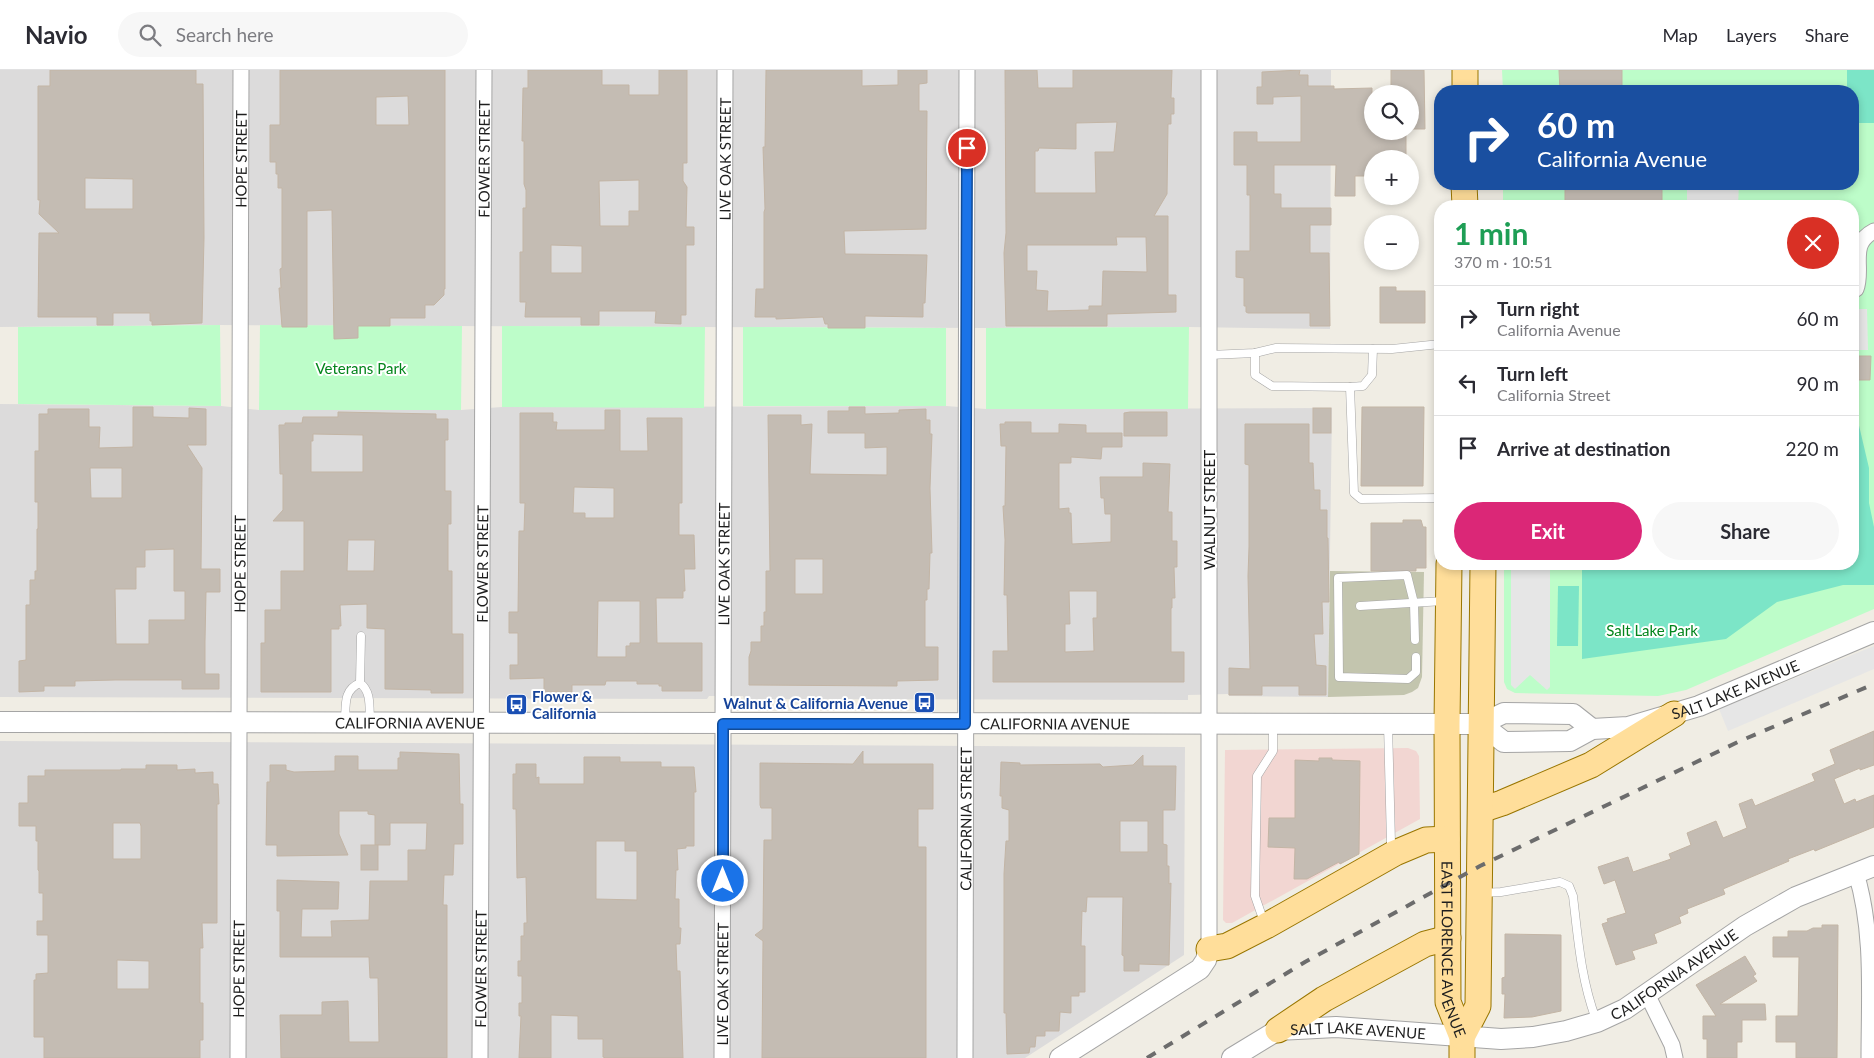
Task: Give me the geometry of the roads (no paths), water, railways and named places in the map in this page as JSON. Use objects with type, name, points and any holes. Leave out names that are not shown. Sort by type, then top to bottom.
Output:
[{"type":"main road","points":[[1465,70],[1465,85]]},
{"type":"main road","name":"EAST FLORENCE AVENUE","points":[[1449,570],[1447,724],[1448,1002],[1462,1047]]},
{"type":"main road","name":"EAST FLORENCE AVENUE","points":[[1462,1047],[1478,1006],[1482,570]]},
{"type":"main road","points":[[1481,810],[1591,765],[1674,714]]},
{"type":"main road","points":[[1209,950],[1227,946],[1266,926],[1395,853],[1426,840],[1447,839]]},
{"type":"main road","points":[[1278,1030],[1324,999],[1425,944],[1448,938]]},
{"type":"street","name":"HOPE STREET","points":[[238,1058],[241,70]]},
{"type":"street","name":"FLOWER STREET","points":[[480,1058],[484,70]]},
{"type":"street","name":"LIVE OAK STREET","points":[[722,1058],[725,70]]},
{"type":"street","name":"CALIFORNIA STREET","points":[[965,1058],[967,70]]},
{"type":"street","name":"WALNUT STREET","points":[[1209,70],[1209,950]]},
{"type":"street","points":[[1859,250],[1860,244],[1867,234],[1874,231]]},
{"type":"street","name":"SALT LAKE AVENUE","points":[[1481,724],[1504,742],[1570,741],[1592,728],[1628,726],[1674,714],[1874,632]]},
{"type":"street","points":[[1481,724],[1504,713],[1573,714],[1592,728]]},
{"type":"street","name":"CALIFORNIA AVENUE","points":[[0,722],[1481,724]]},
{"type":"street","name":"CALIFORNIA AVENUE","points":[[1462,1047],[1501,1039],[1533,1037],[1566,1031],[1597,1022],[1625,1008],[1745,926],[1796,897],[1865,870]]},
{"type":"street","points":[[1865,870],[1863,894],[1869,928],[1869,1058]]},
{"type":"street","points":[[1060,1058],[1200,969],[1206,960],[1209,950]]},
{"type":"street","points":[[1647,994],[1672,1045],[1675,1058]]},
{"type":"street","name":"SALT LAKE AVENUE","points":[[1232,1058],[1278,1030],[1336,1027],[1462,1047]]},
{"type":"lane","points":[[1209,355],[1255,353],[1276,348],[1392,349],[1434,345]]},
{"type":"lane","points":[[1255,353],[1255,375],[1272,386],[1350,387],[1363,386],[1372,375],[1373,349]]},
{"type":"lane","points":[[1350,387],[1354,493],[1362,499],[1434,498]]},
{"type":"lane","points":[[1415,640],[1414,603],[1407,575],[1338,578],[1339,677],[1408,679],[1416,672],[1416,657]]},
{"type":"lane","points":[[1360,606],[1449,601]]},
{"type":"lane","points":[[360,683],[361,636]]},
{"type":"lane","points":[[345,722],[346,695],[352,686],[360,683]]},
{"type":"lane","points":[[360,683],[366,688],[368,693],[370,723]]},
{"type":"lane","points":[[1266,926],[1255,896],[1258,776],[1273,751],[1273,724]]},
{"type":"lane","points":[[1388,724],[1391,843],[1395,853]]},
{"type":"lane","points":[[1479,893],[1501,892],[1560,882],[1569,886],[1573,896],[1583,972],[1590,1005],[1597,1022]]},
{"type":"railway","points":[[1147,1058],[1305,962],[1480,866],[1740,741],[1874,684]]},
{"type":"place","name":"Walnut & California Avenue","points":[[924,703]]},
{"type":"place","name":"Flower & California","points":[[516,705]]},
{"type":"park label","name":"Veterans Park","points":[[361,368]]},
{"type":"park label","name":"Salt Lake Park","points":[[1652,630]]}]
